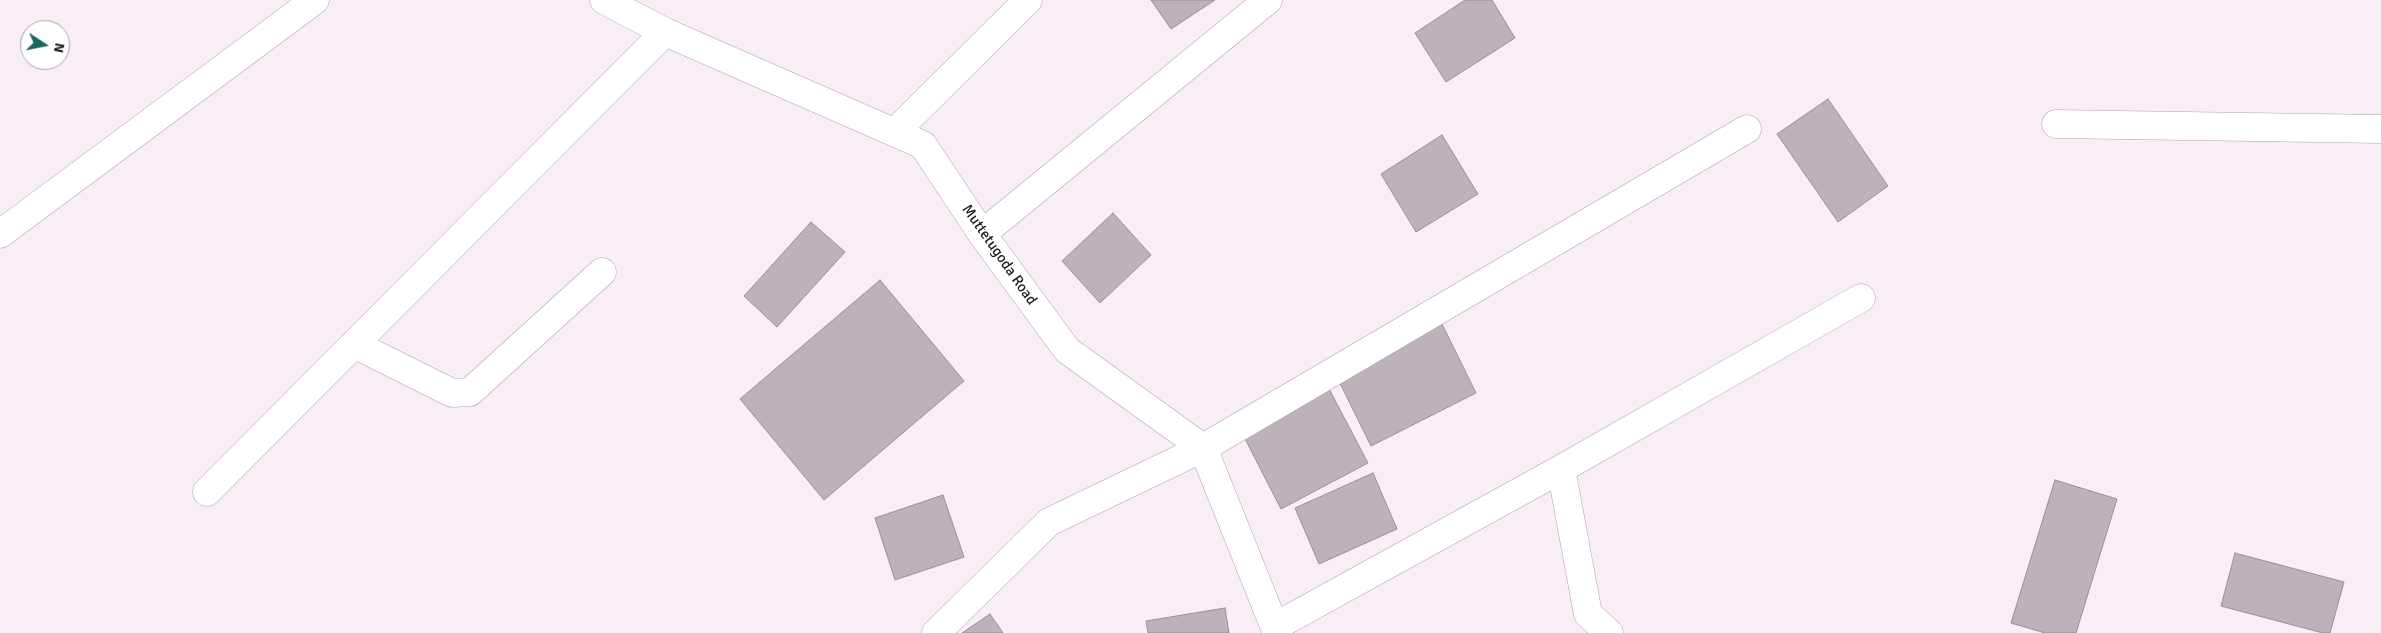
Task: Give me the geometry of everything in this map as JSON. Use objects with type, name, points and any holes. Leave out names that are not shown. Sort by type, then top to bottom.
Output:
[{"type":"street","points":[[0,234],[315,0]]},
{"type":"street","name":"Muttetugoda Road","points":[[604,0],[665,32],[923,145],[982,234],[1067,350],[1203,448]]},
{"type":"street","points":[[896,132],[1028,0]]},
{"type":"street","points":[[982,234],[1268,0]]},
{"type":"street","points":[[207,492],[665,32]]},
{"type":"street","points":[[2056,124],[2381,129]]},
{"type":"street","points":[[936,633],[1049,522],[1203,448],[1747,129]]},
{"type":"street","points":[[354,344],[452,393],[470,392],[602,272]]},
{"type":"street","points":[[1203,448],[1277,629],[1861,298]]},
{"type":"street","points":[[1561,469],[1588,614],[1609,633]]},
{"type":"building","points":[[1151,0],[1215,0],[1171,29]]},
{"type":"building","points":[[1465,0],[1492,0],[1515,38],[1446,82],[1415,33]]},
{"type":"building","points":[[1828,99],[1888,186],[1838,222],[1777,134]]},
{"type":"building","points":[[1442,135],[1478,194],[1416,232],[1381,174]]},
{"type":"building","points":[[1113,213],[1151,255],[1100,303],[1062,261]]},
{"type":"building","points":[[811,222],[845,252],[777,327],[744,296]]},
{"type":"building","points":[[880,280],[964,381],[824,500],[740,399]]},
{"type":"building","points":[[1440,320],[1476,393],[1371,446],[1335,373]]},
{"type":"building","points":[[1327,385],[1368,463],[1281,509],[1241,431]]},
{"type":"building","points":[[1373,473],[1397,529],[1319,564],[1295,508]]},
{"type":"building","points":[[2055,480],[2117,499],[2076,633],[2045,633],[2011,623]]},
{"type":"building","points":[[943,495],[964,557],[895,580],[875,518]]},
{"type":"building","points":[[2235,553],[2344,582],[2330,633],[2323,633],[2221,606]]},
{"type":"building","points":[[1225,608],[1229,633],[1148,633],[1146,621]]},
{"type":"building","points":[[990,614],[1003,633],[962,633]]}]
